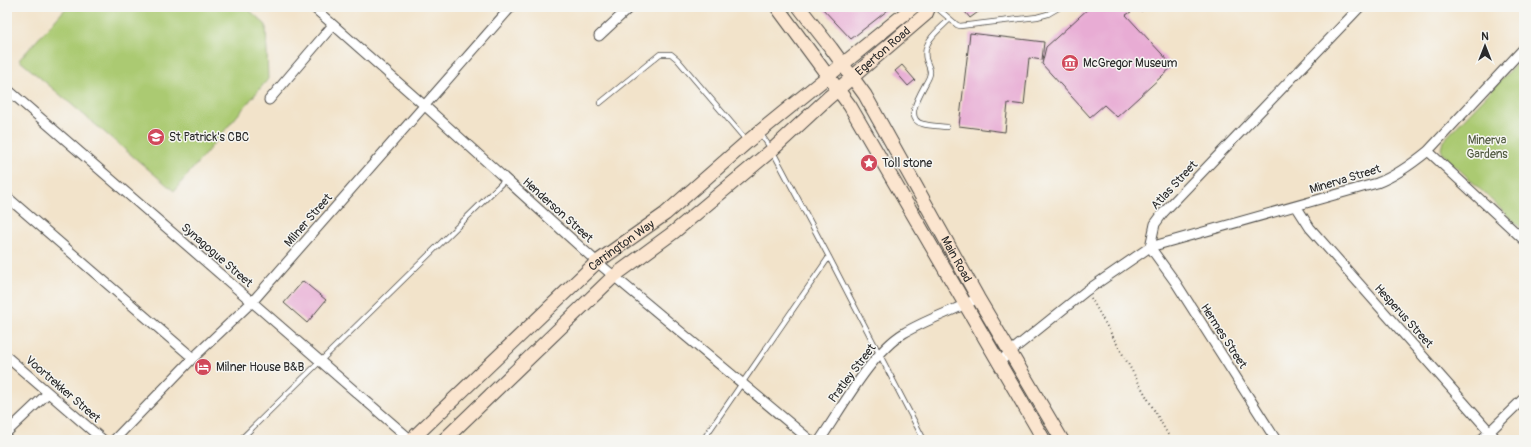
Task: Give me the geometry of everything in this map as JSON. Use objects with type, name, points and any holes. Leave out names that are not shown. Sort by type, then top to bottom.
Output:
[{"type":"street","name":"Henderson Street","points":[[313,7],[597,262],[810,440]]},
{"type":"street","name":"Milner Street","points":[[114,440],[193,358],[253,301],[511,7]]},
{"type":"street","points":[[599,36],[630,7]]},
{"type":"street","name":"Main Road","points":[[777,7],[850,106],[966,304],[998,364],[1044,440]]},
{"type":"street","name":"Main Road","points":[[798,7],[831,48],[865,95],[978,298],[1062,440]]},
{"type":"street","name":"Egerton Road","points":[[843,65],[913,7]]},
{"type":"street","name":"Egerton Road","points":[[853,78],[926,14],[930,7]]},
{"type":"street","name":"Atlas Street","points":[[1150,247],[1155,224],[1163,213],[1360,7]]},
{"type":"street","points":[[269,100],[333,25]]},
{"type":"street","name":"Minerva Street","points":[[1150,247],[1387,179],[1410,165],[1428,151],[1524,48]]},
{"type":"street","name":"Carrington Way","points":[[411,440],[597,262],[665,214],[747,142],[843,65]]},
{"type":"street","name":"Carrington Way","points":[[444,440],[614,276],[674,232],[772,150],[853,78]]},
{"type":"street","name":"Synagogue Street","points":[[7,89],[253,301],[411,440]]},
{"type":"street","points":[[1428,151],[1524,240]]},
{"type":"street","points":[[7,197],[193,358]]},
{"type":"street","name":"Hesperus Street","points":[[1296,206],[1310,228],[1497,440]]},
{"type":"street","points":[[998,364],[1010,352],[1086,291],[1150,247]]},
{"type":"street","name":"Hermes Street","points":[[1150,247],[1176,283],[1276,440]]},
{"type":"street","name":"Pratley Street","points":[[820,440],[880,353],[903,333],[978,298]]},
{"type":"street","name":"Voortrekker Street","points":[[7,357],[103,440]]},
{"type":"street","points":[[7,432],[48,393]]},
{"type":"street","points":[[1481,440],[1524,398]]},
{"type":"lane","points":[[936,7],[950,20],[960,26],[1037,17],[1048,14],[1060,7]]},
{"type":"lane","points":[[947,127],[923,124],[916,120],[914,114],[918,98],[930,75],[930,68],[926,57],[929,39],[950,20]]},
{"type":"lane","points":[[600,103],[660,54],[671,54],[677,59],[747,142]]},
{"type":"lane","points":[[759,133],[772,150],[880,353],[924,440]]},
{"type":"lane","points":[[240,440],[412,273],[506,179]]},
{"type":"lane","points":[[703,440],[829,257]]},
{"type":"path","points":[[1086,291],[1171,440]]},
{"type":"green space","name":"St Patrick's CBC","points":[[67,7],[246,7],[266,25],[268,79],[174,191],[19,60]]},
{"type":"green space","name":"Minerva Gardens","points":[[1524,56],[1524,231],[1443,154],[1441,149],[1443,141]]},
{"type":"building","points":[[821,7],[892,7],[851,39]]},
{"type":"building","points":[[961,7],[985,7],[970,18]]},
{"type":"building","points":[[1090,7],[1142,7],[1142,11],[1134,10],[1126,15],[1173,66],[1117,117],[1104,105],[1090,117],[1042,64],[1046,47]]},
{"type":"building","points":[[970,33],[1044,42],[1042,60],[1029,58],[1024,105],[1008,103],[1005,132],[959,126]]},
{"type":"building","points":[[902,65],[915,80],[908,86],[895,71]]},
{"type":"building","points":[[303,281],[326,300],[307,323],[284,303]]},
{"type":"place","name":"McGregor Museum","points":[[1070,63]]},
{"type":"place","name":"St Patrick's CBC","points":[[156,137]]},
{"type":"place","name":"Toll stone","points":[[869,163]]},
{"type":"place","name":"Milner House B&B","points":[[203,367]]}]
